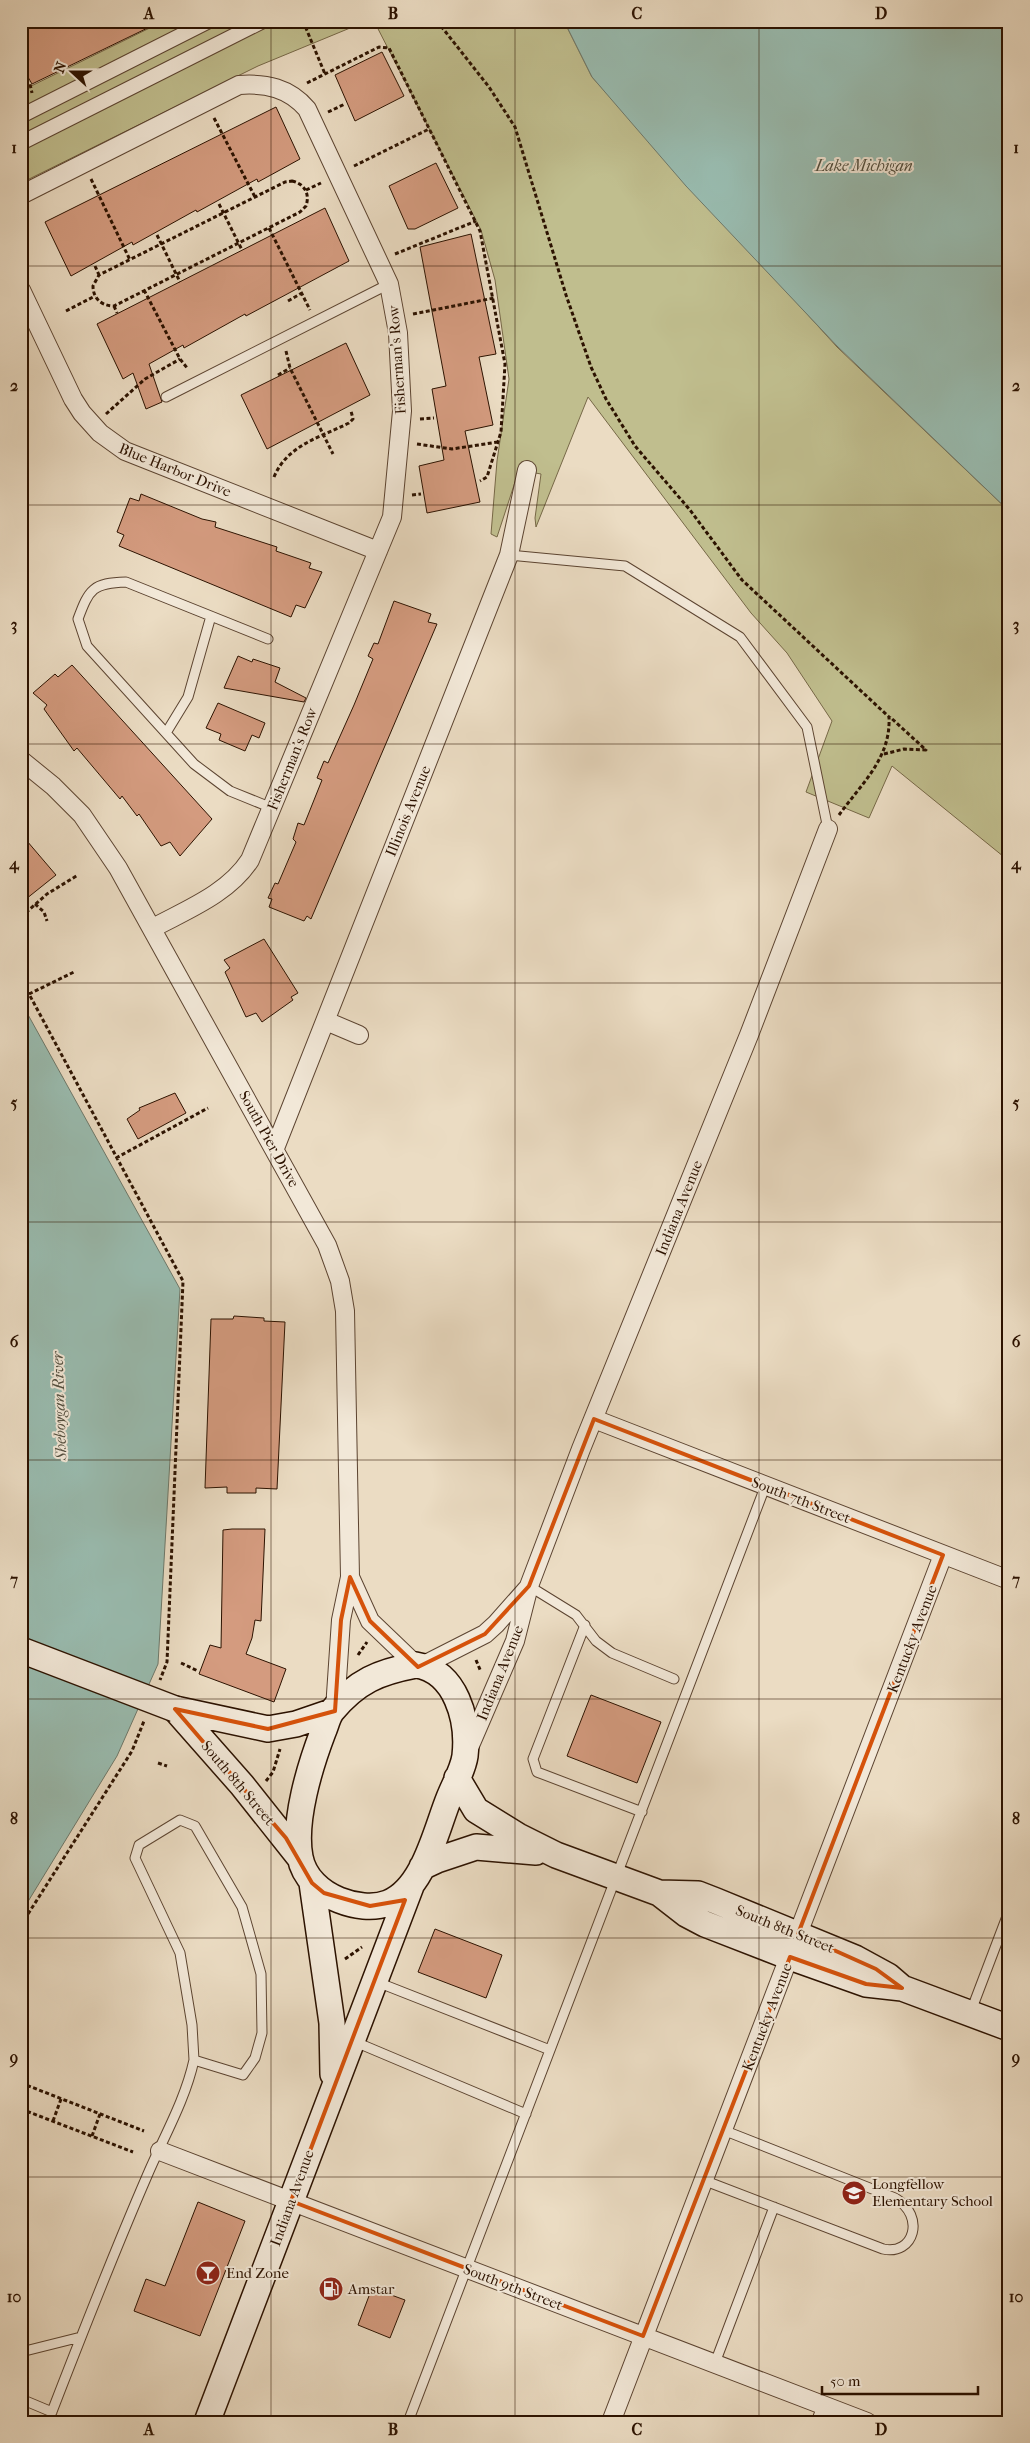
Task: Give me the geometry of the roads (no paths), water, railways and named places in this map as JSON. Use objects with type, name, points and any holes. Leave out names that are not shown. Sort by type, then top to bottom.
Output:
[{"type":"main road","name":"South 8th Street","points":[[21,1650],[175,1709],[268,1728],[296,1724],[333,1710]]},
{"type":"main road","points":[[312,1883],[300,1858],[302,1804],[309,1775],[333,1710],[359,1684],[384,1671],[419,1665],[442,1677],[452,1688],[458,1700],[464,1721],[461,1768]]},
{"type":"main road","name":"South 8th Street","points":[[175,1709],[242,1785],[300,1858]]},
{"type":"main road","name":"South 8th Street","points":[[461,1768],[476,1810],[518,1836],[556,1855],[660,1893],[698,1894],[794,1946],[876,1969],[902,1988],[1009,2028]]},
{"type":"main road","name":"Indiana Avenue","points":[[207,2422],[333,2086],[461,1768]]},
{"type":"main road","name":"South 8th Street","points":[[312,1883],[324,1893],[340,1901],[370,1906],[388,1903],[437,1860],[476,1847],[506,1848],[556,1855]]},
{"type":"main road","name":"Indiana Avenue","points":[[312,1883],[332,2023],[333,2086]]},
{"type":"street","points":[[21,116],[209,21]]},
{"type":"street","points":[[21,143],[263,21]]},
{"type":"street","name":"Fisherman's Row","points":[[21,195],[240,85],[261,84],[282,89],[307,109],[389,284],[396,317],[402,410],[392,517],[252,855],[240,873],[220,890],[153,928]]},
{"type":"street","name":"Blue Harbor Drive","points":[[21,290],[73,399],[93,428],[125,451],[378,551]]},
{"type":"street","name":"Illinois Avenue","points":[[275,1148],[510,554],[526,470]]},
{"type":"street","name":"South Pier Drive","points":[[21,760],[53,786],[82,815],[118,868],[275,1148],[327,1246],[340,1281],[345,1311],[350,1577],[341,1620],[333,1710]]},
{"type":"street","name":"Indiana Avenue","points":[[461,1768],[510,1653],[520,1624],[529,1586],[594,1419],[746,1044],[828,830]]},
{"type":"street","points":[[326,1021],[359,1035]]},
{"type":"street","name":"South 7th Street","points":[[594,1419],[765,1487],[1009,1580]]},
{"type":"street","name":"Kentucky Avenue","points":[[610,2422],[944,1555]]},
{"type":"street","name":"South Pier Drive","points":[[350,1577],[370,1621],[419,1665]]},
{"type":"street","name":"Indiana Avenue","points":[[419,1665],[485,1634],[529,1586]]},
{"type":"street","name":"South 9th Street","points":[[160,2151],[867,2422]]},
{"type":"lane","points":[[166,397],[389,284]]},
{"type":"lane","points":[[510,554],[625,566],[740,637],[807,727],[828,830]]},
{"type":"lane","points":[[268,639],[126,582],[103,583],[86,598],[78,619],[87,646],[194,764],[230,791],[272,808]]},
{"type":"lane","points":[[166,733],[188,697],[212,616]]},
{"type":"lane","points":[[408,2422],[618,1878],[765,1487]]},
{"type":"lane","points":[[529,1586],[576,1615],[596,1641],[612,1653],[674,1679]]},
{"type":"lane","points":[[585,1625],[533,1759],[537,1772],[642,1812]]},
{"type":"lane","points":[[48,2422],[81,2337],[191,2074],[194,2060],[192,2025],[180,1953],[134,1858],[139,1845],[180,1820],[195,1826],[242,1907],[260,1974],[262,2034],[255,2058],[243,2075],[194,2060]]},
{"type":"lane","points":[[970,2014],[1009,1911]]},
{"type":"lane","points":[[374,1981],[550,2050]]},
{"type":"lane","points":[[351,2040],[526,2114]]},
{"type":"lane","points":[[703,2180],[887,2250],[897,2249],[904,2245],[914,2226],[914,2219],[909,2210],[895,2198],[723,2130]]},
{"type":"lane","points":[[715,2363],[774,2207]]},
{"type":"lane","points":[[21,2352],[81,2337]]},
{"type":"lane","points":[[21,2399],[52,2412]]},
{"type":"lane","points":[[816,2422],[823,2404]]},
{"type":"water","name":"Lake Michigan","points":[[564,21],[1009,21],[1009,511],[837,346],[686,186],[592,77]]},
{"type":"water","name":"Sheboygan River","points":[[21,1002],[180,1289],[158,1664],[117,1756],[21,1913]]},
{"type":"place","name":"Longfellow Elementary School","points":[[854,2193]]},
{"type":"place","name":"End Zone","points":[[208,2273]]},
{"type":"place","name":"Amstar","points":[[331,2289]]}]
